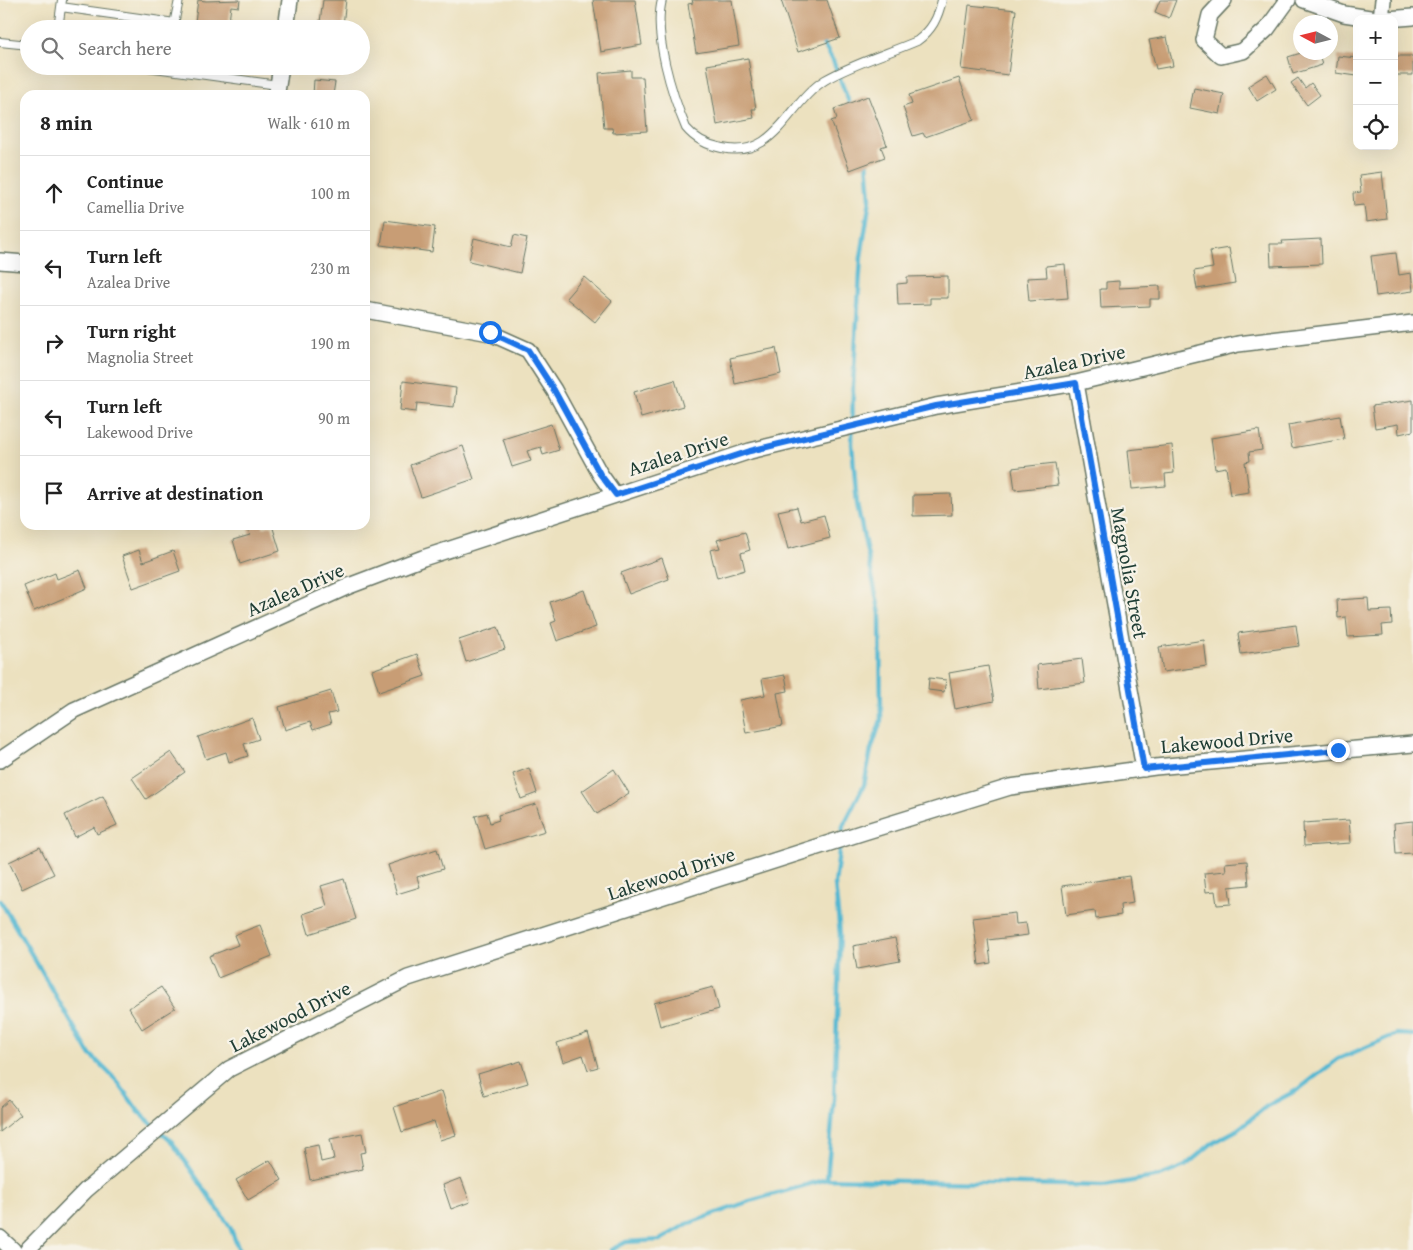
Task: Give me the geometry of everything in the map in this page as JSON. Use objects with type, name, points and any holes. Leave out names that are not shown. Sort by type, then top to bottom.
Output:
[{"type":"street","points":[[287,20],[290,0]]},
{"type":"street","points":[[1224,0],[1210,15],[1204,40],[1221,56],[1243,51],[1267,29],[1288,0]]},
{"type":"street","points":[[1304,0],[1353,15]]},
{"type":"street","points":[[1381,15],[1383,0]]},
{"type":"street","points":[[1398,18],[1413,17]]},
{"type":"street","points":[[278,88],[280,75]]},
{"type":"street","points":[[0,261],[20,263]]},
{"type":"street","points":[[370,311],[490,332],[528,350],[554,390],[600,474],[616,495]]},
{"type":"street","name":"Azalea Drive","points":[[0,760],[74,710],[349,586],[423,558],[750,451],[936,406],[1076,383],[1238,344],[1413,323]]},
{"type":"street","name":"Magnolia Street","points":[[1076,383],[1144,769]]},
{"type":"street","name":"Lakewood Drive","points":[[27,1250],[86,1190],[229,1069],[408,978],[1010,787],[1144,769],[1413,744]]},
{"type":"street","points":[[0,1238],[13,1250]]},
{"type":"lane","points":[[175,20],[179,0]]},
{"type":"lane","points":[[662,0],[658,18],[664,56],[686,128],[691,134],[704,142],[735,150],[755,146],[769,137],[824,80],[917,41],[927,34],[936,22],[942,0]]},
{"type":"lane","points":[[59,20],[62,4],[143,20]]},
{"type":"lane","points":[[0,42],[20,44]]},
{"type":"lane","points":[[205,75],[278,88]]},
{"type":"building","points":[[198,0],[240,0],[239,7],[231,6],[229,20],[195,20]]},
{"type":"building","points":[[323,0],[346,0],[344,20],[320,20]]},
{"type":"building","points":[[593,0],[635,0],[642,45],[601,52]]},
{"type":"building","points":[[692,0],[732,0],[739,46],[696,53],[688,4],[693,3]]},
{"type":"building","points":[[781,0],[827,0],[840,38],[798,52]]},
{"type":"building","points":[[1160,0],[1176,0],[1169,18],[1155,12]]},
{"type":"building","points":[[969,5],[1016,10],[1008,75],[961,69]]},
{"type":"building","points":[[1167,37],[1173,66],[1156,69],[1149,40]]},
{"type":"building","points":[[1293,55],[1293,60],[1320,60],[1322,65],[1293,74],[1288,57]]},
{"type":"building","points":[[1338,56],[1353,58],[1353,75],[1336,73]]},
{"type":"building","points":[[1398,56],[1413,56],[1413,75],[1398,75]]},
{"type":"building","points":[[748,58],[756,109],[752,109],[754,118],[717,125],[707,65]]},
{"type":"building","points":[[631,70],[631,77],[643,77],[647,131],[613,133],[612,128],[604,128],[599,73]]},
{"type":"building","points":[[1267,74],[1276,89],[1257,101],[1248,86]]},
{"type":"building","points":[[959,78],[974,120],[925,137],[923,133],[913,136],[903,107],[912,104],[909,95]]},
{"type":"building","points":[[1298,78],[1305,88],[1311,83],[1320,95],[1307,105],[1291,83]]},
{"type":"building","points":[[314,80],[335,82],[334,90],[313,90]]},
{"type":"building","points":[[1194,88],[1224,94],[1220,114],[1190,108]]},
{"type":"building","points":[[868,96],[887,145],[881,147],[885,157],[850,170],[831,121],[837,119],[834,109]]},
{"type":"building","points":[[1382,172],[1387,219],[1366,222],[1364,205],[1354,206],[1353,193],[1361,192],[1359,175]]},
{"type":"building","points":[[385,220],[435,227],[432,252],[381,245]]},
{"type":"building","points":[[514,235],[527,238],[520,273],[469,261],[474,238],[511,247]]},
{"type":"building","points":[[1321,239],[1322,264],[1271,266],[1270,244],[1283,244],[1282,241]]},
{"type":"building","points":[[1229,248],[1235,283],[1197,289],[1194,271],[1213,268],[1210,251]]},
{"type":"building","points":[[1396,253],[1399,275],[1411,273],[1413,291],[1376,296],[1371,256]]},
{"type":"building","points":[[1065,264],[1068,298],[1029,301],[1027,278],[1047,277],[1046,266]]},
{"type":"building","points":[[948,276],[948,298],[930,298],[930,304],[898,305],[897,284],[907,283],[907,277]]},
{"type":"building","points":[[584,277],[612,301],[595,322],[566,298]]},
{"type":"building","points":[[1119,281],[1119,288],[1160,286],[1160,299],[1150,299],[1150,306],[1101,308],[1100,289],[1106,289],[1106,282]]},
{"type":"building","points":[[776,348],[781,374],[735,384],[730,358]]},
{"type":"building","points":[[675,380],[683,406],[641,418],[634,392]]},
{"type":"building","points":[[403,381],[456,388],[454,407],[417,403],[416,412],[400,410]]},
{"type":"building","points":[[1413,400],[1413,431],[1399,434],[1398,424],[1375,428],[1372,406]]},
{"type":"building","points":[[1340,416],[1344,439],[1292,448],[1288,425]]},
{"type":"building","points":[[551,424],[559,450],[543,455],[541,447],[527,451],[531,461],[512,467],[503,439]]},
{"type":"building","points":[[1259,430],[1262,450],[1249,452],[1250,461],[1245,462],[1249,492],[1230,495],[1226,467],[1215,469],[1211,438]]},
{"type":"building","points":[[1172,445],[1174,473],[1165,474],[1166,486],[1132,489],[1128,450]]},
{"type":"building","points":[[463,446],[474,479],[421,497],[410,465]]},
{"type":"building","points":[[1055,463],[1058,485],[1015,490],[1012,468]]},
{"type":"building","points":[[951,494],[952,515],[913,516],[913,495]]},
{"type":"building","points":[[797,507],[801,521],[824,515],[830,538],[788,549],[778,511]]},
{"type":"building","points":[[248,530],[274,530],[280,551],[240,564],[233,540],[250,535]]},
{"type":"building","points":[[745,532],[750,550],[741,553],[745,570],[717,578],[710,550],[720,548],[717,540]]},
{"type":"building","points":[[139,550],[143,562],[173,551],[180,571],[133,588],[122,556]]},
{"type":"building","points":[[662,558],[669,579],[629,594],[621,573]]},
{"type":"building","points":[[80,570],[87,588],[34,611],[24,586],[55,573],[57,579]]},
{"type":"building","points":[[584,590],[596,627],[557,641],[551,623],[556,621],[550,602]]},
{"type":"building","points":[[1368,598],[1369,611],[1391,610],[1392,624],[1382,625],[1383,635],[1348,637],[1346,617],[1338,618],[1337,600]]},
{"type":"building","points":[[1296,625],[1299,646],[1241,654],[1238,633]]},
{"type":"building","points":[[498,627],[505,649],[466,662],[459,640]]},
{"type":"building","points":[[1204,640],[1207,666],[1163,672],[1159,647]]},
{"type":"building","points":[[417,654],[425,676],[379,692],[372,670]]},
{"type":"building","points":[[1082,659],[1085,683],[1039,689],[1037,665]]},
{"type":"building","points":[[988,666],[994,701],[955,709],[949,673]]},
{"type":"building","points":[[785,675],[788,691],[777,693],[783,726],[746,733],[740,700],[765,695],[762,679]]},
{"type":"building","points":[[929,678],[946,680],[944,692],[928,690]]},
{"type":"building","points":[[331,691],[337,712],[328,714],[331,724],[313,730],[310,722],[285,730],[279,707]]},
{"type":"building","points":[[252,718],[259,739],[244,744],[248,756],[229,762],[226,752],[206,759],[198,737]]},
{"type":"building","points":[[171,752],[185,772],[146,799],[132,778]]},
{"type":"building","points":[[529,768],[537,793],[521,799],[513,774]]},
{"type":"building","points":[[614,769],[629,793],[597,814],[582,791]]},
{"type":"building","points":[[103,796],[117,825],[97,834],[94,827],[75,837],[65,815]]},
{"type":"building","points":[[536,804],[545,831],[485,849],[475,816],[487,813],[490,823],[499,820],[498,815]]},
{"type":"building","points":[[1349,820],[1351,843],[1304,846],[1303,823]]},
{"type":"building","points":[[1413,821],[1413,853],[1396,854],[1394,823]]},
{"type":"building","points":[[40,847],[54,874],[22,889],[9,862]]},
{"type":"building","points":[[437,849],[443,869],[417,877],[420,887],[397,894],[388,865]]},
{"type":"building","points":[[1247,861],[1249,885],[1229,887],[1231,904],[1217,905],[1215,891],[1206,892],[1204,873],[1226,871],[1225,863]]},
{"type":"building","points":[[1129,876],[1133,903],[1120,905],[1121,915],[1096,919],[1095,911],[1066,915],[1062,886]]},
{"type":"building","points":[[344,879],[356,919],[309,934],[303,914],[327,906],[321,886]]},
{"type":"building","points":[[1015,913],[1016,924],[1026,923],[1028,935],[988,940],[991,963],[979,965],[973,918]]},
{"type":"building","points":[[260,925],[272,956],[218,978],[209,956],[238,945],[234,935]]},
{"type":"building","points":[[895,938],[900,961],[857,969],[853,946]]},
{"type":"building","points":[[161,987],[175,1008],[142,1029],[129,1008]]},
{"type":"building","points":[[713,987],[719,1009],[660,1026],[654,1003]]},
{"type":"building","points":[[588,1033],[598,1067],[588,1070],[583,1055],[563,1062],[557,1043]]},
{"type":"building","points":[[521,1061],[528,1083],[484,1096],[478,1074]]},
{"type":"building","points":[[442,1091],[456,1135],[440,1140],[434,1121],[402,1132],[394,1107]]},
{"type":"building","points":[[9,1100],[21,1115],[0,1132],[0,1108]]},
{"type":"building","points":[[362,1133],[366,1152],[360,1153],[363,1169],[310,1180],[304,1148],[318,1145],[321,1162],[334,1159],[330,1139]]},
{"type":"building","points":[[270,1160],[282,1180],[248,1200],[236,1180]]},
{"type":"building","points":[[461,1178],[470,1202],[451,1209],[443,1185]]},
{"type":"waterway","points":[[820,38],[833,61],[851,107]]},
{"type":"waterway","points":[[842,835],[843,826],[864,785],[871,750],[881,720],[880,614],[857,504],[852,444],[853,385],[861,257],[870,199],[867,159]]},
{"type":"waterway","points":[[827,1179],[834,1099],[840,934],[835,884],[840,843]]},
{"type":"waterway","points":[[0,900],[89,1053],[116,1080],[139,1112],[172,1142],[230,1227],[239,1250]]},
{"type":"waterway","points":[[611,1250],[626,1242],[660,1240],[687,1224],[750,1201],[827,1179],[1104,1186],[1160,1176],[1185,1166],[1211,1144],[1237,1130],[1267,1106],[1299,1089],[1338,1059],[1397,1034],[1413,1035]]},
{"type":"route","points":[[490,332],[528,350],[554,390],[600,474],[616,495],[750,451],[936,406],[1076,383],[1144,769],[1338,750]]}]
